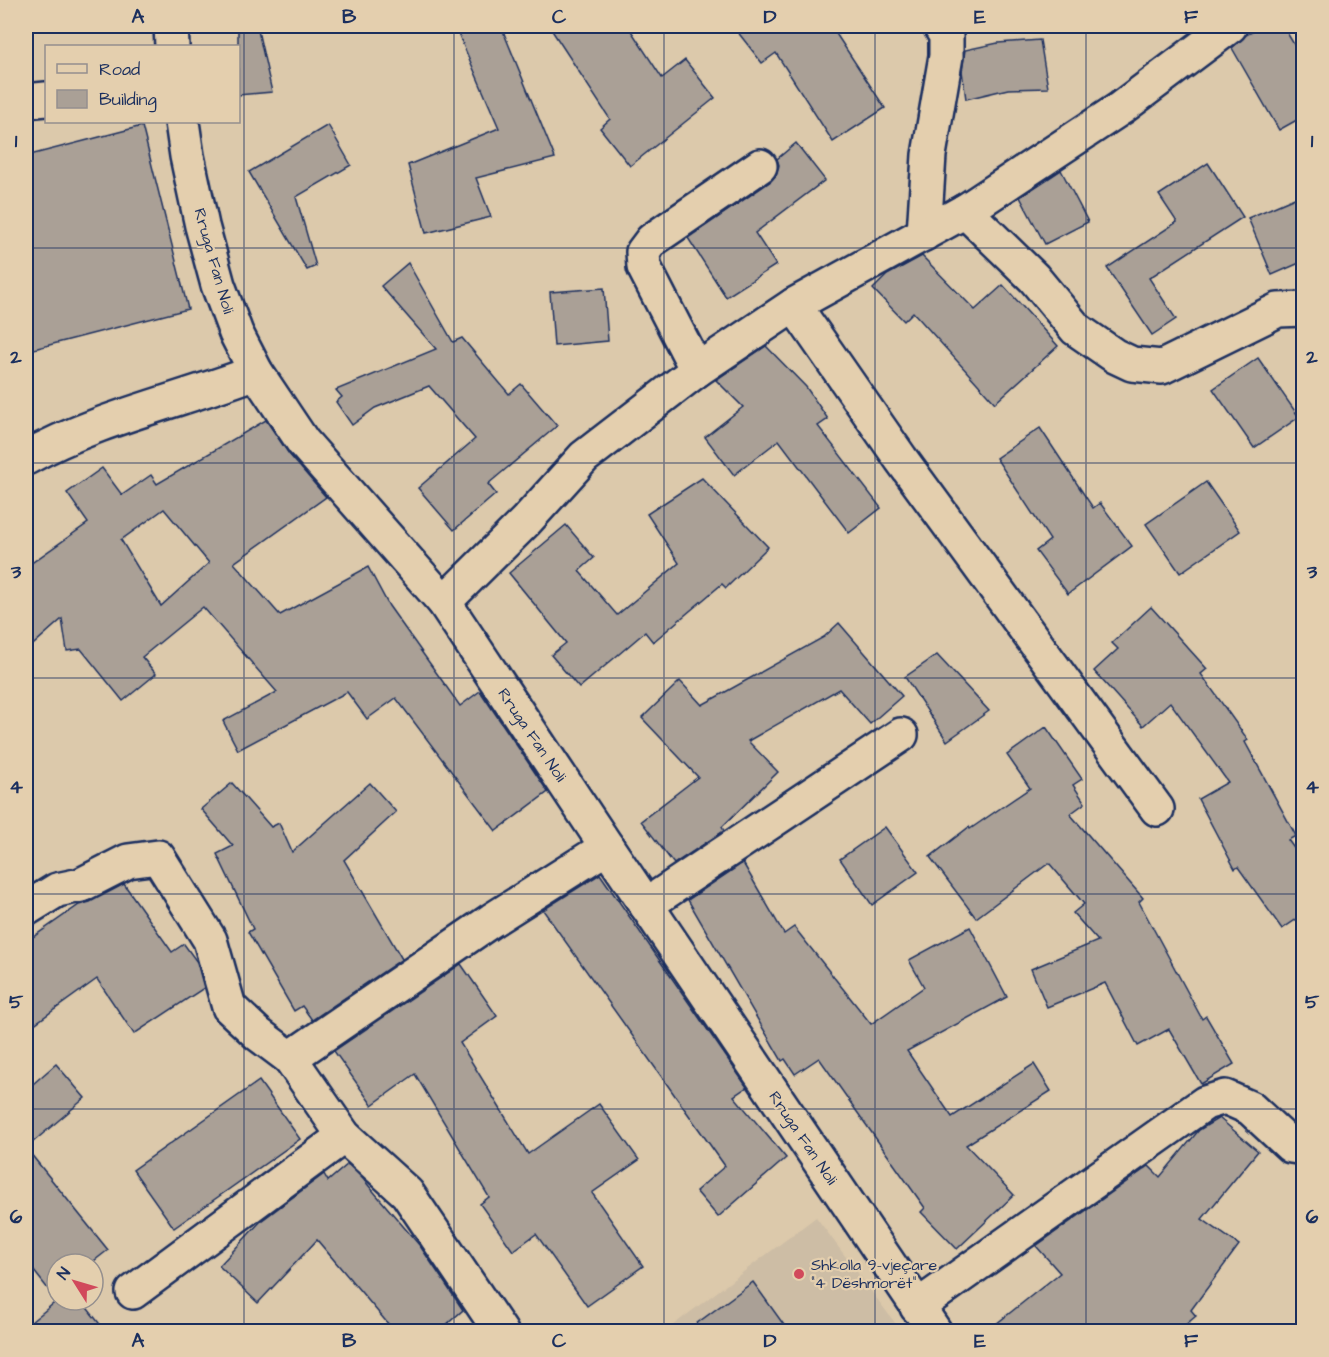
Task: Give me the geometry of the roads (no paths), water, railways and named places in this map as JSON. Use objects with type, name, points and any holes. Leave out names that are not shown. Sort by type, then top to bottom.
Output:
[{"type":"street","points":[[171,26],[172,45]]},
{"type":"street","points":[[924,234],[929,155],[946,56],[946,36],[940,26]]},
{"type":"street","points":[[444,602],[526,521],[584,457],[697,370],[794,304],[965,211],[1121,108],[1230,26]]},
{"type":"street","points":[[26,100],[45,99]]},
{"type":"street","name":"Rruga Fan Noli","points":[[182,123],[202,226],[218,285],[236,333],[256,372],[303,442],[444,602],[926,1319]]},
{"type":"street","points":[[697,370],[644,267],[643,252],[652,240],[760,166]]},
{"type":"street","points":[[965,211],[1034,278],[1076,329],[1115,356],[1132,364],[1162,367],[1278,310],[1304,309]]},
{"type":"street","points":[[794,304],[901,459],[1157,809]]},
{"type":"street","points":[[26,458],[45,447],[100,425],[256,372]]},
{"type":"street","points":[[646,905],[901,735]]},
{"type":"street","points":[[290,1058],[492,920],[607,847]]},
{"type":"street","points":[[26,909],[57,890],[81,885],[128,861],[158,857],[210,940],[229,1007],[258,1034],[290,1058],[344,1136],[407,1193],[501,1332]]},
{"type":"street","points":[[926,1319],[1205,1103],[1225,1097],[1250,1108],[1291,1146],[1304,1148]]},
{"type":"street","points":[[133,1292],[344,1136]]},
{"type":"place","name":"Shkolla 9-vjeçare \"4 Dëshmorët\"","points":[[799,1274]]}]
